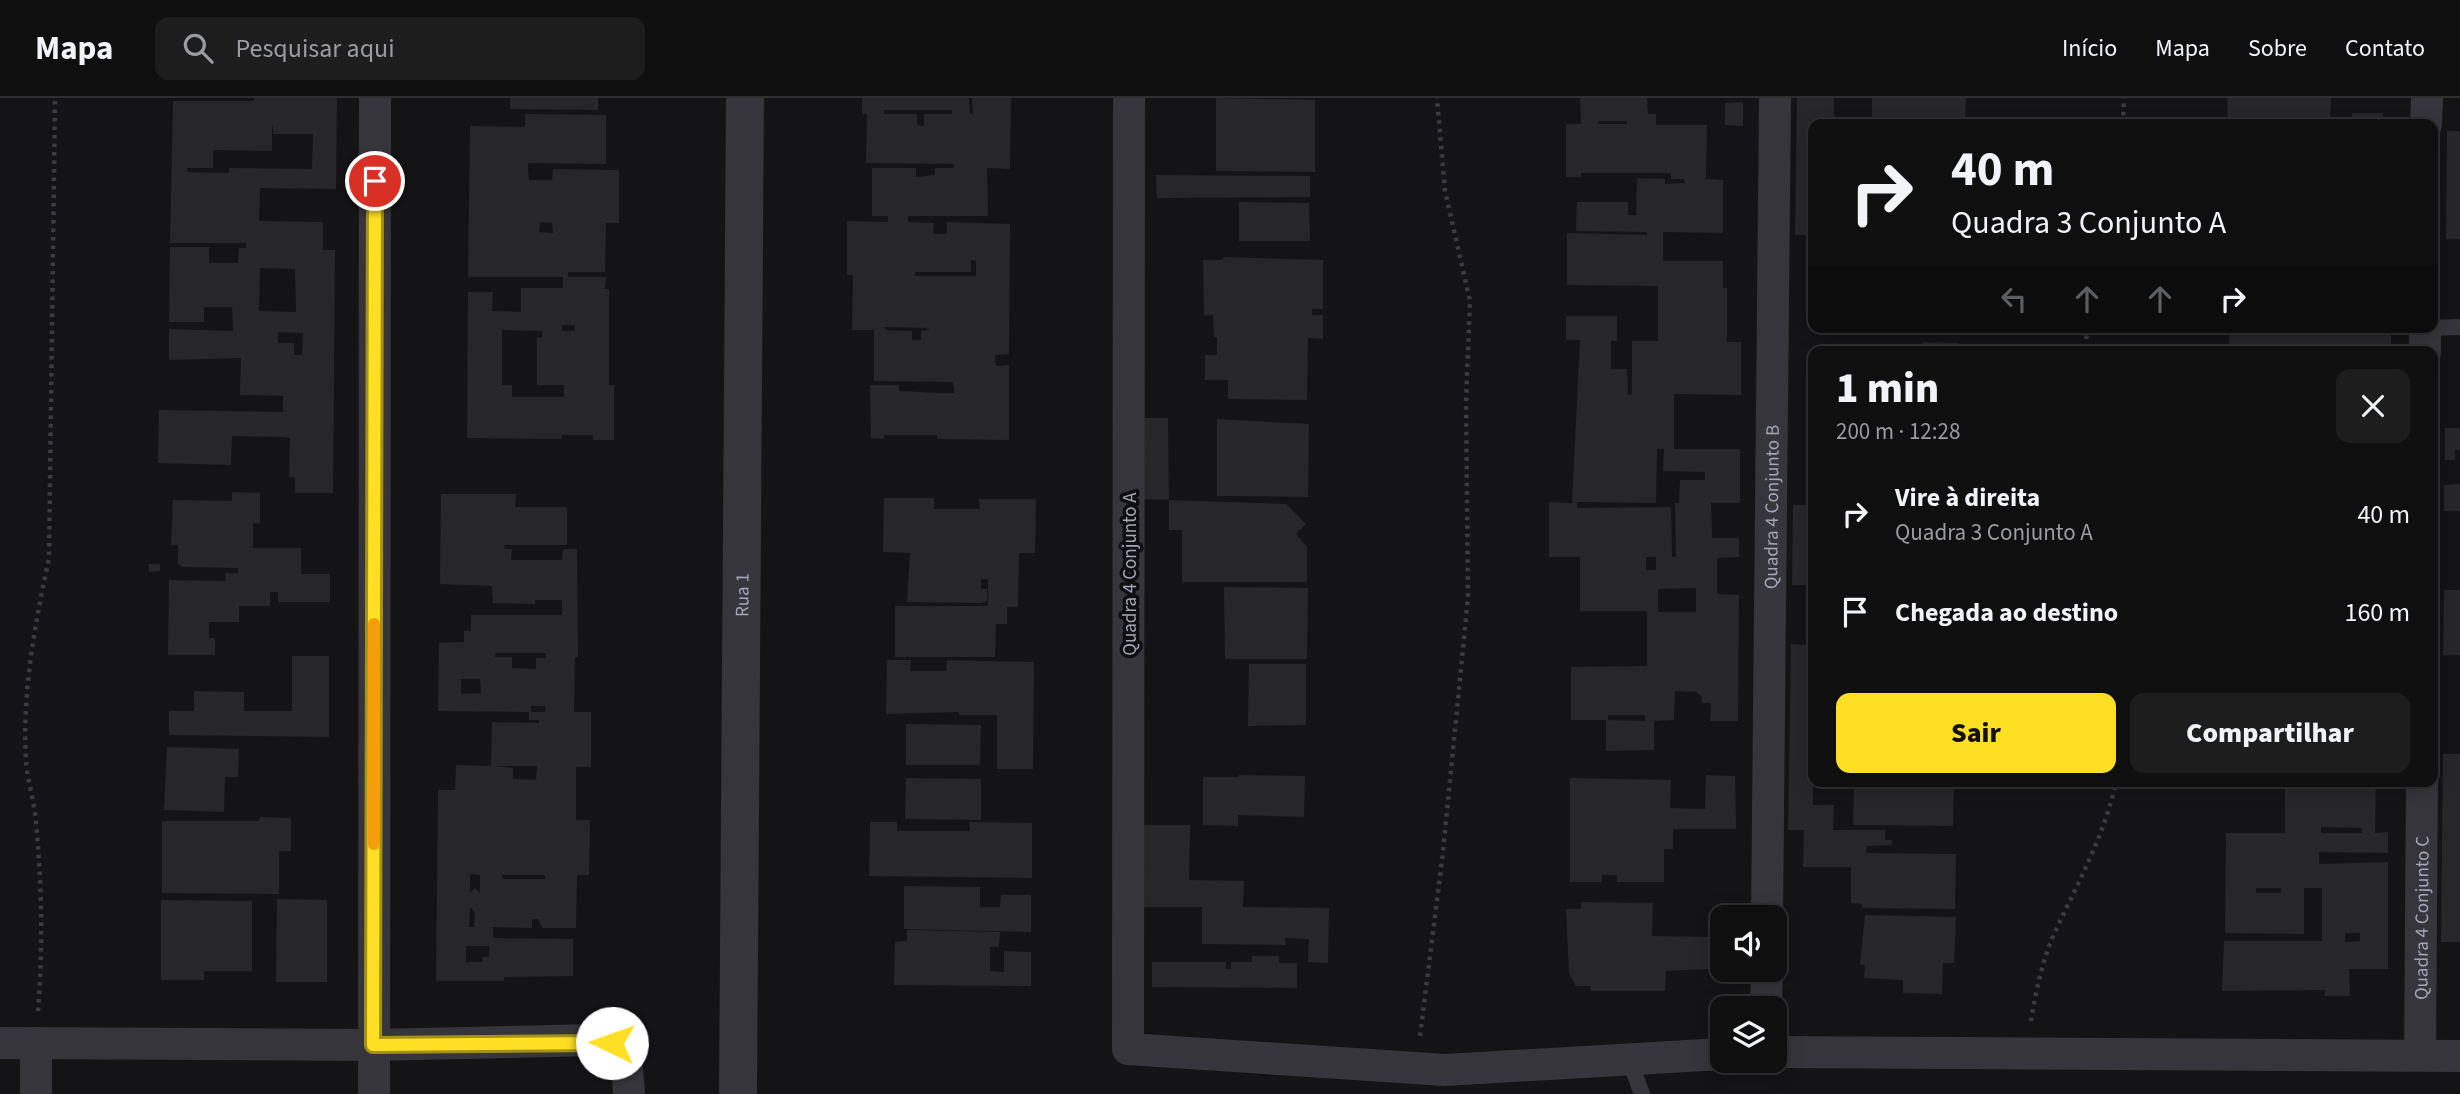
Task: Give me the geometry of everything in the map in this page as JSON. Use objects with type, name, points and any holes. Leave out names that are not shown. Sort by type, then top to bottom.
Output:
[{"type":"street","points":[[374,1094],[376,98]]},
{"type":"street","name":"Rua 1","points":[[738,1094],[745,98]]},
{"type":"street","name":"Quadra 4 Conjunto A","points":[[1129,98],[1128,1049],[1436,1077]]},
{"type":"street","name":"Quadra 4 Conjunto B","points":[[1767,905],[1775,98]]},
{"type":"street","points":[[2426,119],[2427,98]]},
{"type":"street","name":"Quadra 4 Conjunto C","points":[[2420,1054],[2422,787]]},
{"type":"street","points":[[0,1042],[373,1045],[612,1043],[621,1052],[628,1073],[629,1094]]},
{"type":"street","points":[[36,1043],[36,1094]]},
{"type":"street","points":[[1787,1052],[2460,1056]]},
{"type":"street","points":[[1436,1077],[1629,1059],[1710,1055]]},
{"type":"lane","points":[[2438,327],[2460,327]]},
{"type":"lane","points":[[1629,1059],[1642,1094]]},
{"type":"path","points":[[36,1043],[43,949],[36,821],[26,762],[27,707],[34,626],[49,558],[55,98]]},
{"type":"path","points":[[1436,1077],[1443,852],[1468,597],[1466,402],[1470,301],[1445,191],[1437,98]]},
{"type":"path","points":[[2123,119],[2124,98]]},
{"type":"path","points":[[2026,1052],[2036,988],[2054,935],[2098,845],[2115,787]]},
{"type":"building","points":[[254,98],[337,98],[336,189],[260,188],[259,221],[323,222],[323,250],[335,250],[333,493],[295,493],[295,477],[289,477],[290,438],[232,436],[231,465],[158,463],[159,410],[283,412],[283,396],[240,395],[241,358],[169,360],[169,329],[233,331],[232,307],[204,307],[204,322],[169,322],[170,247],[209,247],[209,263],[238,263],[239,248],[246,248],[246,243],[170,243],[173,101],[254,101]],"holes":[[[272,124],[274,134],[313,134],[312,169],[229,168],[229,173],[188,172],[187,168],[213,168],[213,150],[272,151]],[[260,268],[295,269],[296,312],[259,311]],[[278,332],[303,333],[302,355],[294,355],[294,343],[278,343]]]},
{"type":"building","points":[[510,98],[598,98],[598,110],[510,109]]},
{"type":"building","points":[[862,98],[969,98],[970,114],[973,114],[972,98],[1011,98],[1010,169],[987,168],[988,216],[908,216],[908,222],[934,223],[933,234],[947,234],[947,222],[1010,224],[1009,354],[995,355],[996,366],[1009,365],[1009,440],[937,439],[937,435],[884,435],[884,439],[871,438],[870,385],[899,385],[899,391],[940,393],[954,393],[954,386],[952,382],[874,381],[874,330],[852,330],[853,275],[847,275],[847,221],[888,222],[888,216],[872,216],[872,168],[916,168],[916,177],[935,175],[935,168],[954,168],[954,164],[866,163],[867,114],[862,114]],"holes":[[[884,110],[952,110],[952,114],[924,114],[924,126],[917,125],[917,114],[884,114]],[[971,260],[976,261],[976,276],[915,276],[915,272],[971,272]],[[885,327],[929,330],[921,331],[921,340],[912,340],[912,331],[885,330]]]},
{"type":"building","points":[[1216,98],[1315,100],[1315,172],[1216,171]]},
{"type":"building","points":[[1580,98],[1647,98],[1648,114],[1656,114],[1656,125],[1707,125],[1706,179],[1723,180],[1723,233],[1663,232],[1663,261],[1723,261],[1723,288],[1727,288],[1727,342],[1741,342],[1741,395],[1674,394],[1674,449],[1740,449],[1740,503],[1711,503],[1712,538],[1739,538],[1739,557],[1717,558],[1717,594],[1739,595],[1738,721],[1710,721],[1711,703],[1702,703],[1702,697],[1696,692],[1675,691],[1674,720],[1654,721],[1654,750],[1606,751],[1606,720],[1571,720],[1571,667],[1647,666],[1647,611],[1580,611],[1580,557],[1549,557],[1549,502],[1572,503],[1580,340],[1566,340],[1566,316],[1617,316],[1617,341],[1611,341],[1611,369],[1627,369],[1628,395],[1632,394],[1632,341],[1658,341],[1658,286],[1567,285],[1567,233],[1647,235],[1647,232],[1576,231],[1577,202],[1628,202],[1628,215],[1636,215],[1637,178],[1665,179],[1665,184],[1685,183],[1684,179],[1671,179],[1671,173],[1581,173],[1581,177],[1566,177],[1566,124],[1581,124]],"holes":[[[1599,121],[1627,121],[1627,124],[1598,124]],[[1657,449],[1664,449],[1663,471],[1705,472],[1705,480],[1680,480],[1679,503],[1675,503],[1676,557],[1672,557],[1671,507],[1577,508],[1577,502],[1656,503]],[[1646,557],[1656,557],[1656,570],[1646,570]],[[1696,588],[1696,612],[1658,612],[1658,589]],[[1608,715],[1645,715],[1645,721],[1608,720]]]},
{"type":"building","points":[[1797,98],[1834,98],[1834,119],[1808,119],[1808,235],[1795,235]]},
{"type":"building","points":[[1872,98],[1966,98],[1965,119],[1872,119]]},
{"type":"building","points":[[2227,98],[2331,98],[2330,119],[2228,119]]},
{"type":"building","points":[[1743,102],[1743,126],[1725,125],[1725,103]]},
{"type":"building","points":[[2352,113],[2383,113],[2382,119],[2352,119]]},
{"type":"building","points":[[525,114],[606,115],[606,164],[528,163],[528,169],[529,180],[552,180],[553,169],[619,170],[619,223],[606,223],[605,272],[568,272],[568,277],[606,277],[605,289],[609,289],[609,385],[614,385],[614,440],[593,440],[593,435],[562,435],[562,439],[467,438],[468,292],[493,292],[492,311],[521,312],[521,288],[563,288],[563,277],[468,277],[470,126],[525,127]],"holes":[[[540,222],[552,223],[553,233],[539,232]],[[562,325],[575,325],[575,331],[562,331]],[[502,330],[542,331],[542,338],[537,337],[537,385],[564,385],[564,397],[512,397],[512,385],[502,385]]]},
{"type":"building","points":[[2447,131],[2460,131],[2460,239],[2446,239]]},
{"type":"building","points":[[1156,175],[1310,176],[1310,197],[1157,198]]},
{"type":"building","points":[[1239,202],[1309,203],[1310,241],[1239,241]]},
{"type":"building","points":[[1223,257],[1323,260],[1323,309],[1312,309],[1312,315],[1323,315],[1323,339],[1308,338],[1307,400],[1228,399],[1228,380],[1205,380],[1205,355],[1217,355],[1217,337],[1214,337],[1213,315],[1204,315],[1203,260],[1223,260]]},
{"type":"building","points":[[2230,333],[2391,333],[2391,346],[2229,344]]},
{"type":"building","points":[[1922,342],[1958,343],[1958,346],[1922,346]]},
{"type":"building","points":[[1827,344],[1844,344],[1844,346]]},
{"type":"building","points":[[1144,418],[1168,418],[1169,500],[1144,499]]},
{"type":"building","points":[[1217,419],[1309,424],[1308,497],[1217,496]]},
{"type":"building","points":[[2445,428],[2460,428],[2460,450],[2455,450],[2455,460],[2445,460]]},
{"type":"building","points":[[2460,484],[2460,511],[2444,511],[2444,485]]},
{"type":"building","points":[[232,492],[260,493],[260,523],[253,523],[253,548],[301,548],[301,574],[330,574],[330,602],[278,602],[278,592],[270,592],[270,606],[239,606],[239,622],[209,622],[209,638],[215,638],[215,655],[168,655],[169,580],[226,581],[225,573],[238,573],[238,568],[183,567],[178,564],[178,545],[171,545],[173,500],[232,501]]},
{"type":"building","points":[[441,494],[516,494],[515,507],[567,507],[567,545],[504,545],[505,549],[512,549],[511,560],[562,560],[563,549],[577,549],[578,657],[575,657],[574,712],[591,712],[591,767],[576,767],[576,820],[590,820],[589,875],[577,875],[576,928],[542,928],[538,919],[532,919],[532,928],[493,927],[493,938],[573,939],[573,976],[504,977],[504,981],[436,981],[438,790],[455,790],[456,765],[491,766],[492,722],[539,723],[539,720],[529,720],[531,712],[438,711],[439,643],[464,642],[464,631],[471,631],[471,615],[562,615],[562,600],[535,600],[535,604],[493,603],[492,586],[440,584]],"holes":[[[496,653],[546,653],[546,658],[536,658],[536,669],[512,668],[512,657],[495,657]],[[461,679],[480,679],[481,693],[461,694]],[[531,706],[545,706],[545,712],[531,712]],[[494,766],[537,766],[536,780],[513,779],[513,768]],[[470,874],[480,875],[480,893],[475,888],[470,893]],[[502,875],[545,875],[545,879],[502,879]],[[470,907],[475,913],[474,927],[469,927]],[[466,946],[489,946],[489,957],[482,957],[483,962],[466,962]]]},
{"type":"building","points":[[884,498],[934,498],[934,509],[980,509],[979,499],[1036,499],[1035,553],[1019,553],[1018,607],[1007,607],[1007,624],[996,624],[995,657],[895,657],[895,606],[988,606],[988,579],[981,579],[981,589],[987,589],[987,601],[981,603],[907,602],[910,553],[883,552]]},
{"type":"building","points":[[1169,500],[1286,504],[1306,524],[1296,534],[1307,547],[1307,582],[1182,582],[1182,530],[1169,530]]},
{"type":"building","points":[[1793,505],[1808,505],[1808,585],[1792,585]]},
{"type":"building","points":[[149,564],[160,564],[160,571],[149,572]]},
{"type":"building","points":[[1224,587],[1308,588],[1307,659],[1225,659]]},
{"type":"building","points":[[2444,590],[2460,590],[2460,655],[2443,655]]},
{"type":"building","points":[[1791,644],[1808,645],[1808,787],[1813,787],[1813,805],[1834,805],[1833,830],[1885,830],[1885,840],[1892,840],[1892,845],[1867,846],[1866,853],[1956,854],[1955,909],[1862,908],[1862,904],[1851,903],[1851,867],[1803,867],[1804,830],[1788,830]]},
{"type":"building","points":[[292,656],[329,656],[329,737],[169,735],[169,711],[194,711],[194,691],[244,692],[244,711],[292,711]]},
{"type":"building","points":[[887,660],[911,660],[910,671],[946,671],[947,660],[1034,662],[1033,769],[997,769],[997,715],[959,715],[959,712],[886,714]]},
{"type":"building","points":[[1249,664],[1306,664],[1306,725],[1248,726]]},
{"type":"building","points":[[906,724],[981,725],[980,765],[906,765]]},
{"type":"building","points":[[167,747],[239,749],[238,777],[225,777],[224,812],[164,810]]},
{"type":"building","points":[[2443,754],[2460,754],[2460,942],[2441,942]]},
{"type":"building","points":[[1706,775],[1735,776],[1736,829],[1673,829],[1673,849],[1664,849],[1664,882],[1617,882],[1617,875],[1602,875],[1602,882],[1570,882],[1570,778],[1671,780],[1670,808],[1705,809]]},
{"type":"building","points":[[1305,776],[1304,817],[1238,815],[1238,826],[1203,825],[1203,777]]},
{"type":"building","points":[[906,778],[981,779],[981,820],[905,819]]},
{"type":"building","points":[[1854,787],[1954,787],[1953,826],[1853,825]]},
{"type":"building","points":[[2285,787],[2376,787],[2375,833],[2388,832],[2388,853],[2319,852],[2319,864],[2388,862],[2388,969],[2349,969],[2350,996],[2325,996],[2325,990],[2222,991],[2224,941],[2322,941],[2322,888],[2304,888],[2304,934],[2225,933],[2226,833],[2285,833]],"holes":[[[2321,827],[2362,828],[2362,833],[2321,833]],[[2256,888],[2281,888],[2281,893],[2256,893]],[[2345,933],[2360,933],[2360,941],[2345,942]]]},
{"type":"building","points":[[260,817],[291,818],[291,851],[279,851],[279,894],[162,893],[162,821],[259,821]]},
{"type":"building","points":[[870,822],[897,822],[897,831],[970,831],[969,822],[1032,823],[1032,878],[869,876]]},
{"type":"building","points":[[1141,825],[1190,825],[1189,880],[1244,881],[1243,907],[1329,908],[1328,963],[1308,962],[1309,939],[1285,938],[1286,945],[1202,944],[1202,907],[1140,907]]},
{"type":"building","points":[[904,886],[980,887],[980,907],[1000,907],[1001,895],[1031,895],[1031,932],[904,929]]},
{"type":"building","points":[[277,899],[327,900],[327,982],[276,982]]},
{"type":"building","points":[[161,900],[252,901],[252,971],[204,971],[204,980],[161,980]]},
{"type":"building","points":[[1581,902],[1653,903],[1652,936],[1710,937],[1709,969],[1666,971],[1665,991],[1591,991],[1590,986],[1576,986],[1569,974],[1566,909],[1581,909]]},
{"type":"building","points":[[1865,915],[1956,917],[1954,963],[1943,963],[1942,994],[1903,993],[1903,980],[1864,978],[1865,965],[1860,965]]},
{"type":"building","points":[[907,930],[1000,932],[999,947],[990,947],[990,971],[1004,972],[1004,951],[1031,952],[1031,986],[894,985],[895,942],[907,941]]},
{"type":"building","points":[[1252,956],[1279,956],[1279,963],[1297,963],[1297,988],[1152,987],[1152,962],[1226,962],[1226,969],[1231,969],[1231,962],[1252,962]]},
{"type":"slow traffic","points":[[374,624],[374,844]]},
{"type":"route","points":[[375,181],[373,1045],[593,1040],[612,1043]]}]
